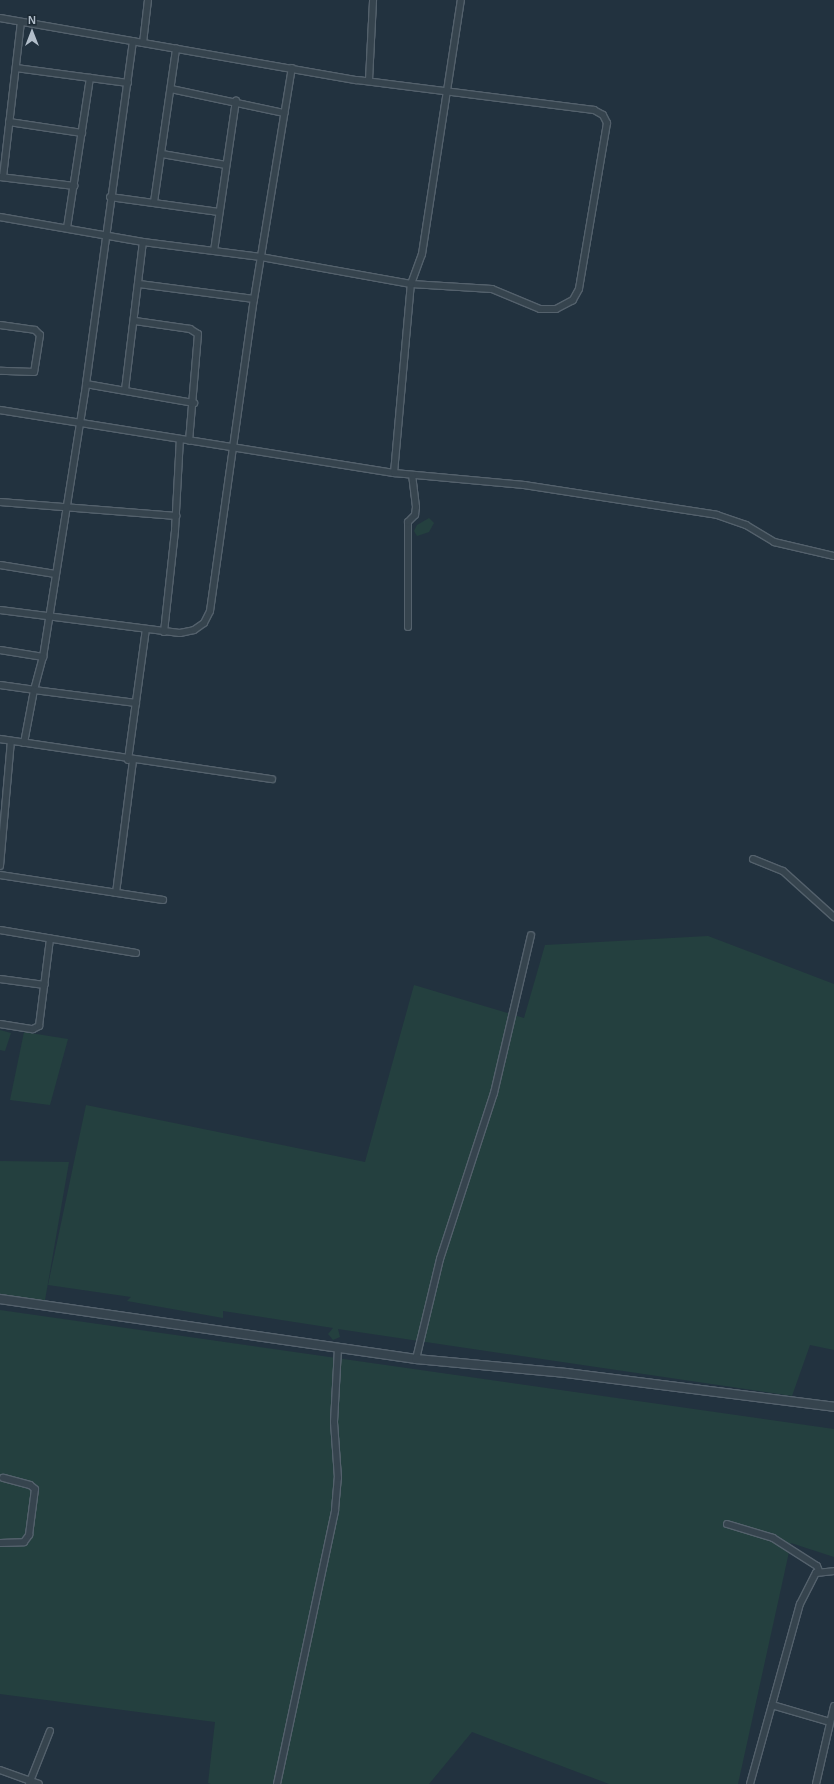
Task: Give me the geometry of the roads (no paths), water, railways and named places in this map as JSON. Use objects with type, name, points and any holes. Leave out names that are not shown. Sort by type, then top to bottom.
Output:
[{"type":"street","points":[[143,43],[148,0]]},
{"type":"street","points":[[369,80],[373,0]]},
{"type":"street","points":[[394,473],[411,284],[422,254],[445,90],[461,0]]},
{"type":"street","points":[[0,18],[176,49],[369,80],[594,110],[603,115],[607,123],[579,289],[573,300],[556,309],[540,309],[492,289],[411,284],[261,257],[144,242],[106,234],[0,217]]},
{"type":"street","points":[[21,22],[10,122],[1,177],[74,186]]},
{"type":"street","points":[[24,744],[34,690],[43,657],[78,422],[86,384],[110,197],[133,41]]},
{"type":"street","points":[[154,202],[176,49]]},
{"type":"street","points":[[16,68],[128,83]]},
{"type":"street","points":[[0,610],[49,618],[164,632],[180,633],[194,630],[204,623],[210,611],[254,299],[292,68]]},
{"type":"street","points":[[67,228],[90,78]]},
{"type":"street","points":[[170,89],[236,101],[284,113]]},
{"type":"street","points":[[214,251],[236,101]]},
{"type":"street","points":[[10,122],[82,133]]},
{"type":"street","points":[[162,154],[226,165]]},
{"type":"street","points":[[110,197],[219,212]]},
{"type":"street","points":[[125,390],[144,242]]},
{"type":"street","points":[[139,284],[254,299]]},
{"type":"street","points":[[134,321],[196,330],[194,403],[189,441]]},
{"type":"street","points":[[0,325],[35,330],[40,334],[34,372],[0,371]]},
{"type":"street","points":[[86,384],[194,403]]},
{"type":"street","points":[[0,410],[394,473],[524,485],[717,516],[746,525],[774,542],[834,556]]},
{"type":"street","points":[[164,632],[176,516],[180,439]]},
{"type":"street","points":[[408,627],[408,522],[415,515],[416,507],[412,475]]},
{"type":"street","points":[[0,502],[176,516]]},
{"type":"street","points":[[0,565],[56,574]]},
{"type":"street","points":[[116,893],[136,703],[146,630]]},
{"type":"street","points":[[0,650],[43,657]]},
{"type":"street","points":[[0,686],[136,703]]},
{"type":"street","points":[[0,740],[131,760],[272,779]]},
{"type":"street","points":[[0,866],[11,741]]},
{"type":"street","points":[[754,859],[783,871],[834,917]]},
{"type":"street","points":[[0,875],[163,900]]},
{"type":"street","points":[[0,930],[136,953]]},
{"type":"street","points":[[416,1359],[440,1259],[494,1093],[531,935]]},
{"type":"street","points":[[0,1024],[37,1028],[41,1021],[50,938]]},
{"type":"street","points":[[0,979],[45,985]]},
{"type":"street","points":[[0,1299],[416,1359],[566,1373],[834,1407]]},
{"type":"street","points":[[277,1784],[335,1510],[338,1478],[334,1422],[338,1348]]},
{"type":"street","points":[[0,1542],[12,1544],[27,1538],[35,1490],[30,1485],[3,1478]]},
{"type":"street","points":[[727,1524],[773,1538],[819,1571],[834,1571]]},
{"type":"street","points":[[750,1784],[800,1604],[813,1577],[819,1571]]},
{"type":"street","points":[[772,1705],[830,1722]]},
{"type":"street","points":[[816,1784],[834,1706]]},
{"type":"street","points":[[30,1783],[50,1731]]},
{"type":"street","points":[[0,1770],[30,1783],[38,1784]]}]
